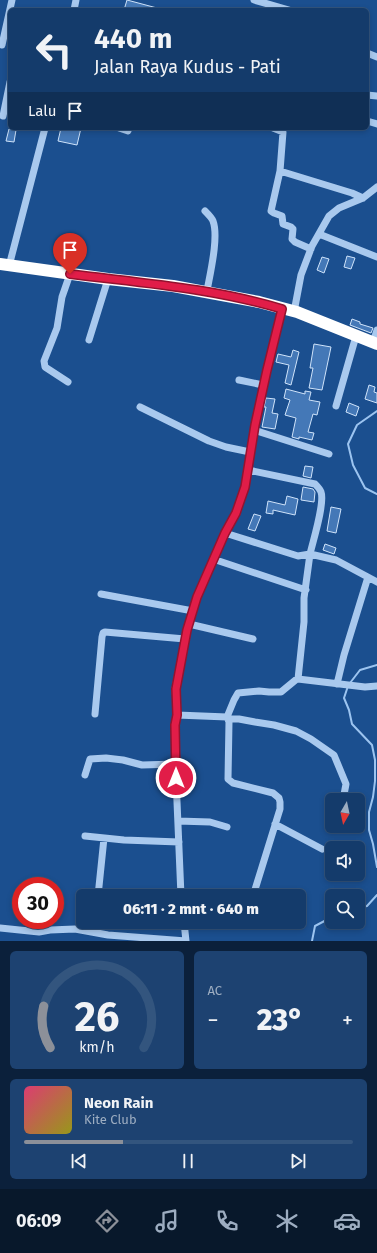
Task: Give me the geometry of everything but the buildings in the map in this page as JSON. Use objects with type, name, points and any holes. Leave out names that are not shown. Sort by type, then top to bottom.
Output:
[{"type":"highway","points":[[5,265],[207,291],[288,310],[375,343]]},
{"type":"street","points":[[254,0],[282,8]]},
{"type":"street","points":[[1,45],[8,16]]},
{"type":"street","points":[[4,116],[8,93]]},
{"type":"street","points":[[5,265],[44,130]]},
{"type":"street","points":[[284,130],[280,172],[271,211],[274,214],[282,216],[283,224],[291,227],[292,239],[295,242],[311,249]]},
{"type":"street","points":[[280,172],[352,193],[363,198]]},
{"type":"street","points":[[182,889],[176,764],[176,689],[189,624],[197,597],[225,533],[236,513],[245,487],[263,385],[288,310],[311,249],[329,216],[333,212],[363,198],[377,187]]},
{"type":"street","points":[[205,211],[213,220],[215,229],[215,239],[207,291]]},
{"type":"street","points":[[319,234],[377,257]]},
{"type":"street","points":[[68,382],[48,370],[45,367],[44,361],[56,328],[62,297],[70,274]]},
{"type":"street","points":[[89,340],[108,279]]},
{"type":"street","points":[[375,343],[377,330]]},
{"type":"street","points":[[336,406],[356,336]]},
{"type":"street","points":[[239,380],[263,385]]},
{"type":"street","points":[[140,407],[209,441],[226,447],[250,452]]},
{"type":"street","points":[[254,430],[329,454]]},
{"type":"street","points":[[248,470],[315,484],[322,493],[320,519],[310,554],[298,678],[281,692],[259,691],[238,693],[228,718],[228,779],[233,783],[273,793],[279,798],[280,802],[280,809],[255,889]]},
{"type":"street","points":[[225,533],[298,556],[310,554],[336,560],[377,582]]},
{"type":"street","points":[[214,559],[306,590]]},
{"type":"street","points":[[337,684],[344,655],[368,577]]},
{"type":"street","points":[[101,594],[193,611]]},
{"type":"street","points":[[189,624],[253,639]]},
{"type":"street","points":[[95,714],[103,633],[185,639]]},
{"type":"street","points":[[298,678],[365,687],[377,686]]},
{"type":"street","points":[[177,715],[239,719],[274,725],[296,731],[311,739],[334,755],[346,784],[344,793]]},
{"type":"street","points":[[85,775],[90,759],[106,758],[123,760],[142,765],[176,764]]},
{"type":"street","points":[[178,821],[210,822],[227,827]]},
{"type":"street","points":[[275,824],[322,849]]},
{"type":"street","points":[[85,836],[179,842]]},
{"type":"street","points":[[99,889],[104,838]]},
{"type":"street","points":[[0,928],[39,932],[75,929],[132,939],[186,941],[185,929]]},
{"type":"waterway","points":[[377,411],[357,425],[348,444],[353,465],[365,488],[377,494]]},
{"type":"waterway","points":[[350,683],[360,670],[377,665]]},
{"type":"waterway","points":[[348,686],[344,698],[349,710],[352,724],[372,745],[375,760],[375,781],[369,812],[369,830],[377,867]]},
{"type":"waterway","points":[[365,906],[377,895]]},
{"type":"waterway","points":[[312,941],[315,926],[325,921]]},
{"type":"route","points":[[70,274],[207,291],[259,302],[282,309],[255,425],[245,487],[236,513],[225,533],[197,597],[187,630],[176,689],[176,778]]}]
